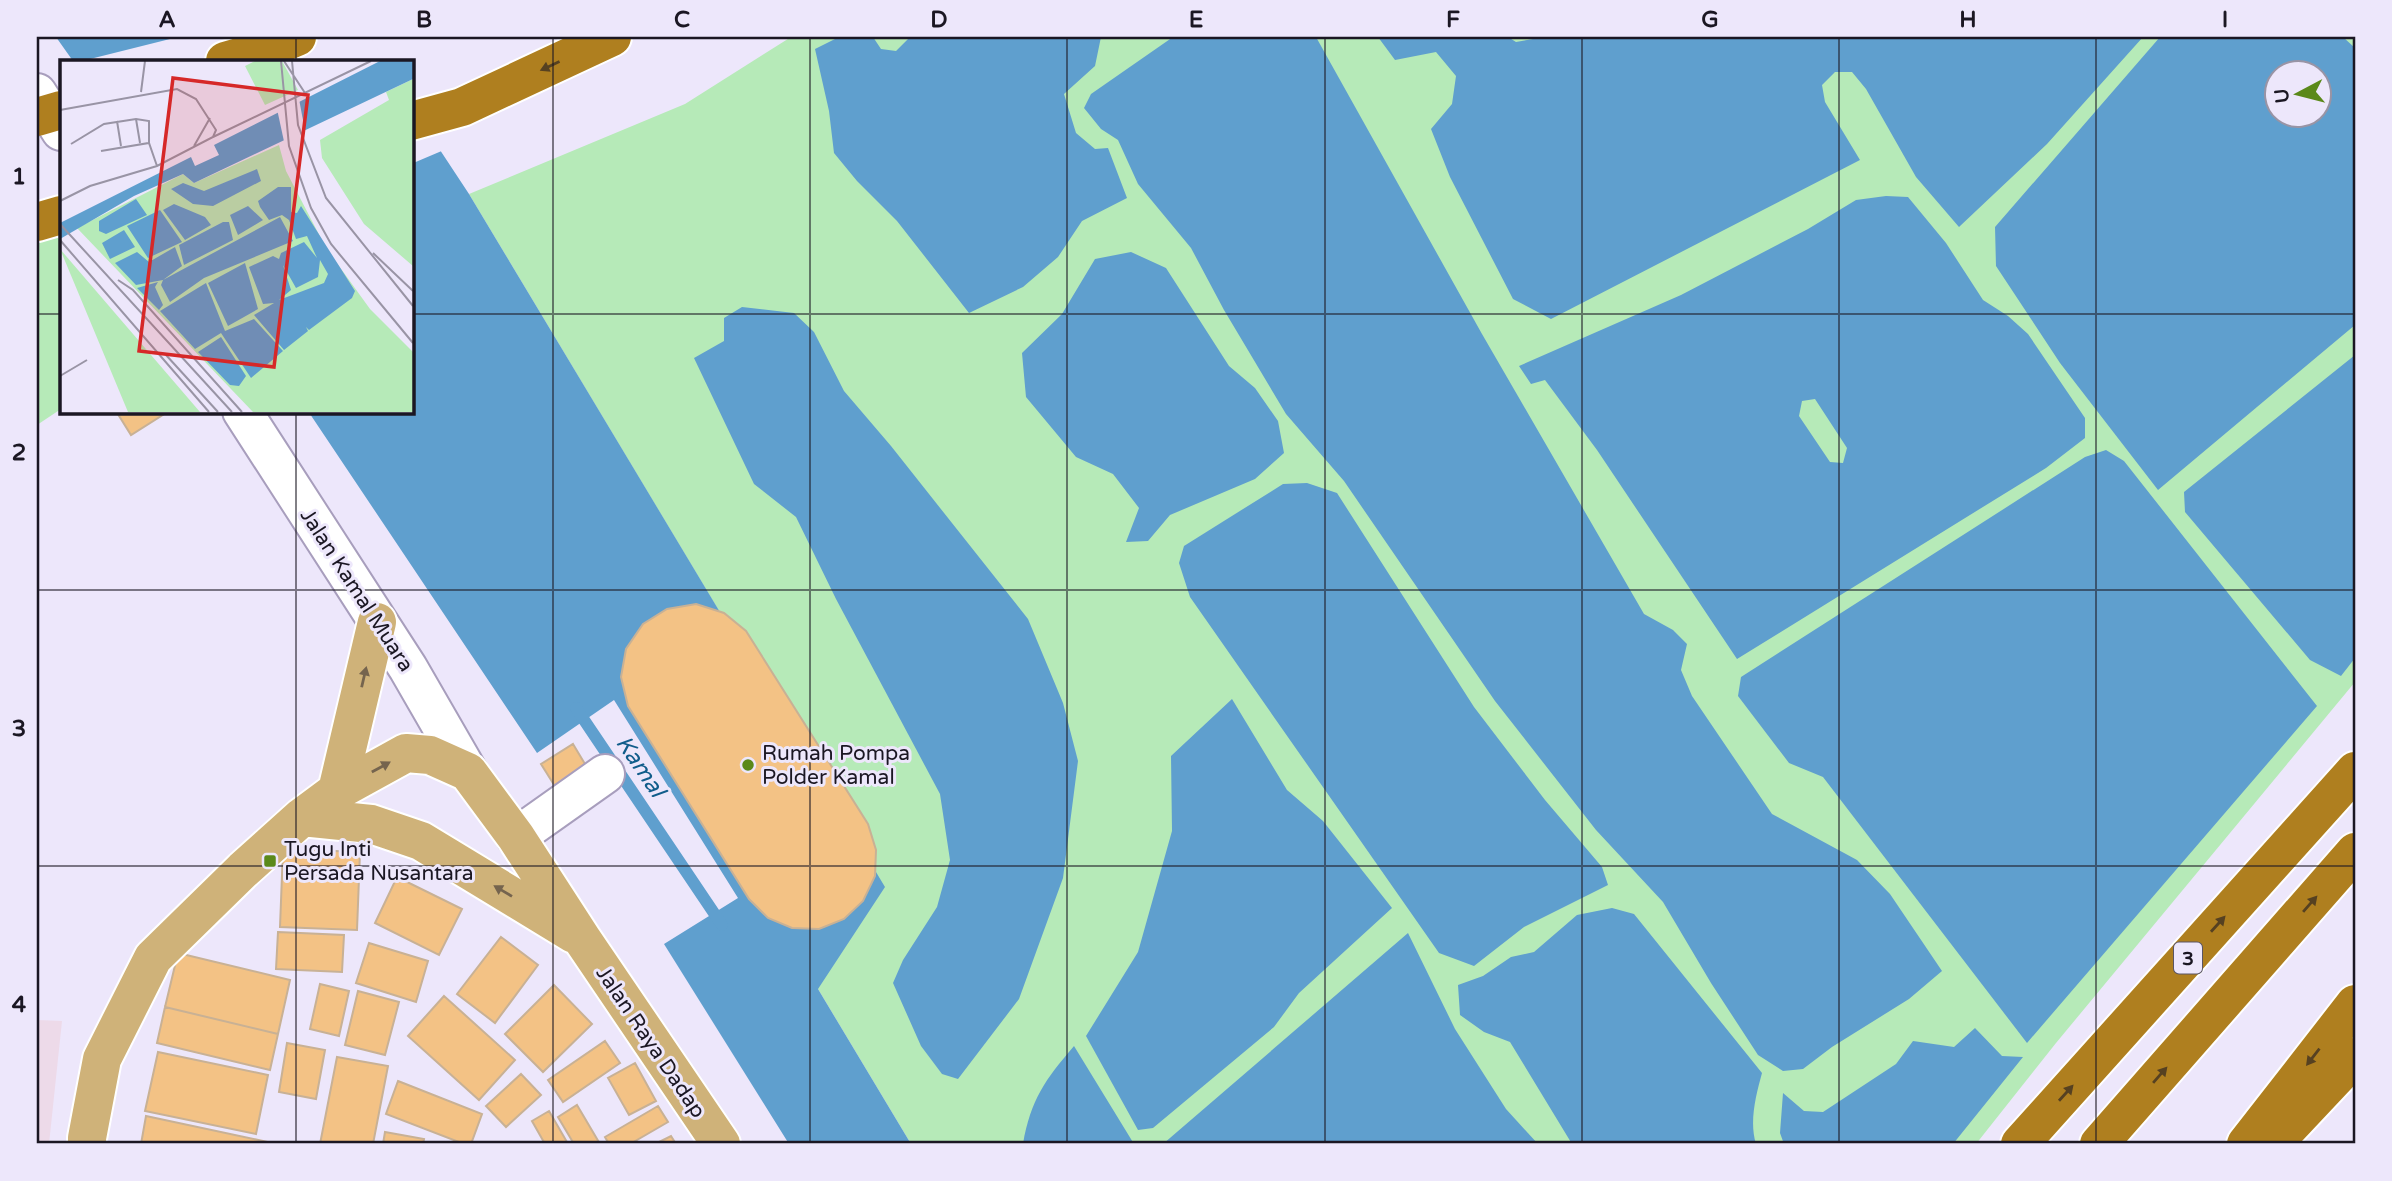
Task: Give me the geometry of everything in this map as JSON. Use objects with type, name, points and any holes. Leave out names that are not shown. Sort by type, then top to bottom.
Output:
[{"type":"highway","points":[[228,60],[297,37]]},
{"type":"highway","points":[[413,120],[462,107],[612,37]]},
{"type":"highway","points":[[37,117],[60,110]]},
{"type":"highway","points":[[37,222],[60,215]]},
{"type":"highway","name":"3","points":[[2020,1144],[2355,771]]},
{"type":"highway","points":[[2099,1144],[2355,852]]},
{"type":"highway","points":[[2246,1144],[2355,1004]]},
{"type":"highway","points":[[2273,1144],[2355,1057]]},
{"type":"main road","points":[[337,791],[377,622]]},
{"type":"main road","name":"Jalan Raya Dadap","points":[[87,1144],[102,1059],[153,958],[302,817],[337,791],[406,753],[430,755],[468,772],[516,837],[721,1144]]},
{"type":"main road","name":"Jalan Raya Dadap","points":[[302,817],[370,824],[421,841],[582,939]]},
{"type":"street","points":[[37,93],[60,129]]},
{"type":"street","name":"Jalan Kamal Muara","points":[[243,413],[408,668],[468,772]]},
{"type":"street","points":[[516,837],[605,774]]},
{"type":"shaded area","points":[[37,1020],[62,1021],[49,1144],[37,1144]]},
{"type":"green space","points":[[791,37],[2355,37],[2355,682],[2056,1043],[1976,1144],[911,1144],[818,989],[722,616],[469,194],[685,104]]},
{"type":"green space","points":[[37,204],[60,241],[60,410],[37,425]]},
{"type":"water","points":[[56,37],[365,37],[381,60],[72,60]]},
{"type":"water","points":[[839,37],[873,37],[881,49],[896,51],[910,37],[1101,37],[1095,66],[1064,94],[1076,133],[1095,149],[1108,148],[1127,198],[1082,221],[1058,257],[1023,287],[969,313],[897,221],[857,181],[834,153],[829,111],[815,49]]},
{"type":"water","points":[[1173,37],[1316,37],[1482,334],[1644,614],[1673,630],[1687,644],[1681,670],[1692,696],[1772,814],[1857,860],[1890,894],[1942,971],[1909,999],[1832,1047],[1803,1069],[1783,1071],[1758,1055],[1663,902],[1596,830],[1495,701],[1344,481],[1286,414],[1224,310],[1191,248],[1138,184],[1118,140],[1101,129],[1084,108],[1091,94]]},
{"type":"water","points":[[1378,37],[1508,37],[1516,42],[1545,37],[2143,37],[2047,144],[1959,227],[1916,177],[1866,89],[1852,72],[1835,72],[1822,85],[1825,102],[1860,160],[1551,319],[1513,299],[1450,177],[1431,129],[1452,104],[1456,76],[1436,52],[1395,60]]},
{"type":"water","points":[[2160,37],[2343,37],[2355,48],[2355,325],[2158,490],[2060,363],[1996,266],[1995,227]]},
{"type":"water","points":[[413,109],[469,194],[885,887],[818,989],[911,1144],[789,1144],[664,944],[738,898],[614,700],[537,753],[309,413],[413,413]]},
{"type":"water","points":[[1886,196],[1908,197],[1946,243],[1983,300],[2008,316],[2028,334],[2085,418],[2085,438],[2046,468],[1737,659],[1597,450],[1545,380],[1531,384],[1519,366],[1681,295],[1808,229],[1856,200]],"holes":[[[1815,399],[1847,448],[1843,463],[1830,462],[1799,416],[1802,401]]]},
{"type":"water","points":[[1131,252],[1166,268],[1229,366],[1255,388],[1278,421],[1284,453],[1255,479],[1170,515],[1148,541],[1126,542],[1139,508],[1113,474],[1076,457],[1026,397],[1022,353],[1062,314],[1095,259]]},
{"type":"water","points":[[742,307],[794,313],[814,332],[844,391],[1028,619],[1063,703],[1078,761],[1063,878],[1019,999],[958,1079],[942,1074],[921,1046],[893,983],[903,960],[937,907],[950,860],[940,794],[836,599],[796,517],[754,484],[694,358],[724,341],[724,318]]},
{"type":"water","points":[[2355,355],[2355,658],[2341,676],[2310,660],[2185,512],[2184,492]]},
{"type":"water","points":[[2106,450],[2124,461],[2317,706],[2027,1043],[1823,777],[1789,763],[1738,696],[1741,677],[2085,457]]},
{"type":"water","points":[[1307,483],[1337,493],[1474,707],[1545,800],[1602,867],[1608,885],[1524,927],[1474,966],[1439,953],[1190,597],[1179,563],[1184,546],[1283,484]]},
{"type":"water","points":[[1232,699],[1287,790],[1323,821],[1392,908],[1299,993],[1274,1027],[1153,1128],[1138,1130],[1086,1036],[1138,952],[1172,831],[1171,756]]},
{"type":"water","points":[[1612,908],[1634,914],[1762,1073],[1753,1118],[1756,1144],[1572,1144],[1510,1042],[1484,1032],[1460,1015],[1458,985],[1483,976],[1511,957],[1534,952],[1577,915]]},
{"type":"water","points":[[1408,933],[1455,1029],[1506,1109],[1538,1144],[1163,1144]]},
{"type":"water","points":[[1975,1028],[2002,1056],[2023,1057],[1953,1144],[1784,1144],[1780,1133],[1783,1093],[1804,1111],[1823,1112],[1896,1064],[1913,1041],[1954,1047]]},
{"type":"water","points":[[1074,1046],[1134,1144],[1023,1144],[1035,1102],[1055,1069]]},
{"type":"pier","points":[[178,37],[370,37],[384,60],[86,60]]},
{"type":"pier","points":[[413,106],[444,150],[413,163]]},
{"type":"building","points":[[117,413],[166,413],[131,435]]},
{"type":"building","name":"Rumah Pompa Polder Kamal","points":[[696,604],[724,613],[746,631],[868,824],[876,850],[875,876],[863,901],[844,919],[819,929],[792,928],[768,918],[749,899],[628,706],[621,677],[626,649],[643,624],[667,609]]},
{"type":"building","points":[[573,744],[588,769],[556,788],[541,764]]},
{"type":"building","points":[[283,849],[360,852],[357,930],[280,927]]},
{"type":"building","points":[[397,877],[462,909],[439,955],[375,923]]},
{"type":"building","points":[[278,932],[344,935],[342,972],[276,969]]},
{"type":"building","points":[[501,937],[538,965],[495,1023],[457,994]]},
{"type":"building","points":[[369,943],[428,961],[416,1002],[356,983]]},
{"type":"building","points":[[178,953],[290,980],[278,1034],[165,1007]]},
{"type":"building","points":[[320,984],[349,991],[339,1036],[310,1029]]},
{"type":"building","points":[[554,985],[592,1024],[543,1072],[505,1034]]},
{"type":"building","points":[[358,991],[399,1002],[385,1055],[345,1045]]},
{"type":"building","points":[[444,996],[515,1060],[479,1100],[408,1036]]},
{"type":"building","points":[[165,1007],[278,1034],[270,1070],[157,1043]]},
{"type":"building","points":[[605,1041],[620,1063],[563,1102],[548,1080]]},
{"type":"building","points":[[287,1043],[325,1050],[316,1099],[279,1092]]},
{"type":"building","points":[[158,1052],[268,1075],[256,1134],[145,1111]]},
{"type":"building","points":[[337,1057],[388,1066],[373,1144],[320,1144]]},
{"type":"building","points":[[635,1063],[656,1101],[629,1115],[608,1078]]},
{"type":"building","points":[[521,1074],[541,1095],[506,1127],[486,1106]]},
{"type":"building","points":[[398,1081],[482,1114],[471,1144],[464,1144],[386,1114]]},
{"type":"building","points":[[577,1105],[600,1144],[574,1144],[558,1117]]},
{"type":"building","points":[[658,1106],[668,1122],[630,1144],[609,1144],[605,1137]]},
{"type":"building","points":[[549,1111],[567,1142],[563,1144],[545,1144],[532,1121]]},
{"type":"building","points":[[146,1116],[268,1142],[268,1144],[141,1144]]},
{"type":"building","points":[[385,1132],[424,1139],[423,1144],[383,1144]]},
{"type":"building","points":[[671,1136],[676,1144],[655,1144]]},
{"type":"waterway","name":"Kamal","points":[[576,708],[722,925]]},
{"type":"place","name":"Rumah Pompa Polder Kamal","points":[[748,765]]},
{"type":"place","name":"Tugu Inti Persada Nusantara","points":[[270,861]]}]
